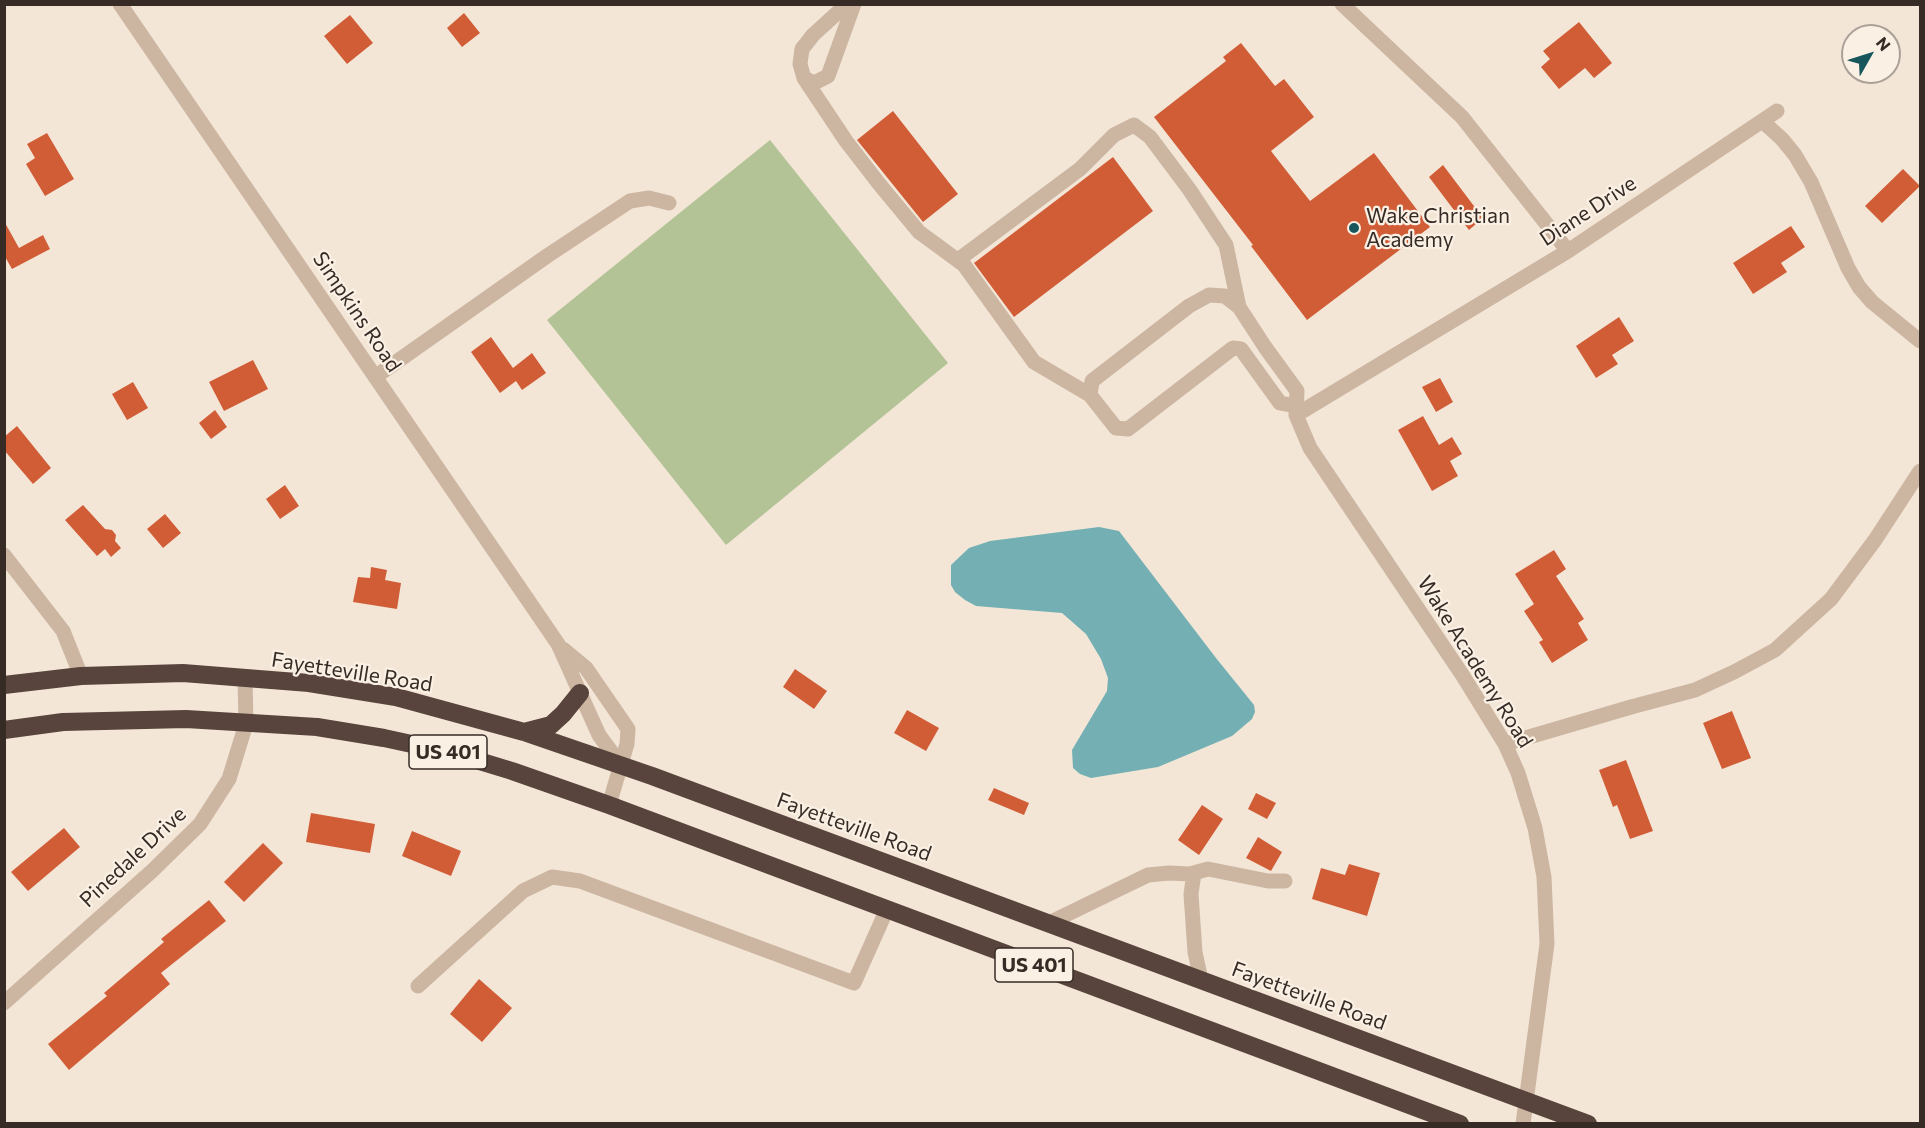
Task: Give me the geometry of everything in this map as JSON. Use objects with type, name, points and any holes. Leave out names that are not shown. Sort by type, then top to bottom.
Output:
[{"type":"highway","name":"Fayetteville Road","points":[[4,685],[81,676],[183,673],[309,683],[396,697],[524,732],[621,765],[1588,1124]]},
{"type":"highway","points":[[524,732],[551,725],[580,693]]},
{"type":"highway","name":"US 401","points":[[4,730],[63,722],[186,719],[317,727],[453,753],[513,771],[609,806],[1460,1124]]},
{"type":"street","name":"Simpkins Road","points":[[120,4],[558,644],[599,735],[621,765]]},
{"type":"street","points":[[847,4],[813,34],[802,49],[800,64],[804,78],[846,141],[880,185],[919,232],[964,265],[1034,362],[1090,395],[1116,428],[1128,429],[1233,348],[1241,350],[1280,403],[1296,410]]},
{"type":"street","points":[[804,78],[814,83],[828,76],[854,4]]},
{"type":"street","points":[[1342,4],[1462,117],[1568,251]]},
{"type":"street","name":"Diane Drive","points":[[1296,410],[1568,251],[1777,111]]},
{"type":"street","points":[[1762,121],[1782,139],[1795,155],[1811,182],[1859,287],[1872,302],[1920,341]]},
{"type":"street","points":[[958,260],[1080,169],[1114,135],[1134,125],[1150,137],[1189,189],[1226,246],[1239,307]]},
{"type":"street","points":[[375,376],[630,201],[649,198],[669,203]]},
{"type":"street","points":[[1090,395],[1092,381],[1189,306],[1209,295],[1225,296],[1239,307]]},
{"type":"street","name":"Wake Academy Road","points":[[1239,307],[1297,391],[1296,410],[1310,448],[1463,676],[1505,744],[1518,773],[1535,828],[1544,878],[1548,944],[1523,1124]]},
{"type":"street","points":[[1505,744],[1695,690],[1775,650],[1831,599],[1875,540],[1920,471]]},
{"type":"street","points":[[4,555],[63,631],[81,676]]},
{"type":"street","name":"Simpkins Road","points":[[558,644],[586,668],[628,729],[627,744],[609,806]]},
{"type":"street","name":"Pinedale Drive","points":[[4,1003],[152,871],[200,824],[229,779],[246,723],[245,678]]},
{"type":"street","points":[[1049,923],[1148,875],[1194,873],[1208,868],[1268,880],[1285,881]]},
{"type":"street","points":[[1194,873],[1191,894],[1201,980]]},
{"type":"street","points":[[418,986],[523,891],[552,878],[580,881],[854,983],[887,909]]},
{"type":"green space","points":[[770,140],[948,363],[726,545],[547,320]]},
{"type":"water","points":[[1099,527],[1119,531],[1254,705],[1255,712],[1252,719],[1232,736],[1158,767],[1091,778],[1080,774],[1073,768],[1072,750],[1107,691],[1108,678],[1101,659],[1086,634],[1062,613],[976,606],[955,592],[951,585],[951,565],[969,548],[990,541]]},
{"type":"building","points":[[464,13],[480,33],[462,47],[447,28]]},
{"type":"building","points":[[350,15],[373,43],[347,64],[324,36]]},
{"type":"building","points":[[1579,22],[1612,63],[1594,78],[1585,68],[1559,89],[1541,67],[1550,59],[1543,51]]},
{"type":"building","points":[[1241,43],[1275,86],[1284,79],[1314,117],[1271,151],[1310,201],[1374,153],[1430,227],[1307,320],[1251,246],[1253,245],[1154,117],[1226,61],[1223,57]]},
{"type":"building","points":[[893,111],[958,194],[923,222],[857,140]]},
{"type":"building","points":[[47,133],[74,179],[45,196],[26,164],[35,158],[27,144]]},
{"type":"building","points":[[1113,157],[1153,211],[1014,317],[974,263]]},
{"type":"building","points":[[1443,165],[1483,218],[1469,230],[1429,177]]},
{"type":"building","points":[[1903,169],[1920,186],[1882,223],[1865,206]]},
{"type":"building","points":[[4,221],[19,248],[43,235],[50,249],[12,269],[4,255]]},
{"type":"building","points":[[1791,226],[1805,247],[1781,263],[1787,272],[1753,294],[1733,263]]},
{"type":"building","points":[[1619,317],[1634,341],[1612,355],[1618,364],[1596,378],[1576,346]]},
{"type":"building","points":[[491,337],[513,368],[532,353],[546,373],[522,390],[516,381],[500,393],[471,352]]},
{"type":"building","points":[[253,360],[268,389],[224,411],[209,382]]},
{"type":"building","points":[[1440,378],[1453,402],[1436,412],[1422,387]]},
{"type":"building","points":[[133,382],[148,408],[127,420],[112,394]]},
{"type":"building","points":[[215,410],[227,427],[211,439],[199,423]]},
{"type":"building","points":[[1423,416],[1439,445],[1452,437],[1462,454],[1450,461],[1458,476],[1432,491],[1398,430]]},
{"type":"building","points":[[17,426],[51,468],[33,484],[4,450],[4,437]]},
{"type":"building","points":[[285,485],[299,506],[280,519],[266,499]]},
{"type":"building","points":[[83,505],[105,529],[112,530],[116,535],[115,541],[121,548],[111,557],[105,549],[97,556],[65,520]]},
{"type":"building","points":[[165,514],[181,533],[163,548],[147,529]]},
{"type":"building","points":[[1554,550],[1566,569],[1556,576],[1584,619],[1578,623],[1588,640],[1552,663],[1539,642],[1543,640],[1524,611],[1534,604],[1515,574]]},
{"type":"building","points":[[371,567],[387,570],[385,580],[401,583],[397,609],[353,602],[358,577],[370,578]]},
{"type":"building","points":[[795,669],[827,691],[814,709],[783,687]]},
{"type":"building","points":[[907,710],[939,728],[926,751],[894,733]]},
{"type":"building","points":[[1732,711],[1751,758],[1722,769],[1703,723]]},
{"type":"building","points":[[1626,760],[1653,831],[1630,839],[1617,805],[1613,807],[1599,770]]},
{"type":"building","points":[[994,788],[1029,803],[1024,815],[988,800]]},
{"type":"building","points":[[1256,793],[1276,803],[1267,819],[1248,809]]},
{"type":"building","points":[[1202,805],[1223,819],[1199,855],[1178,840]]},
{"type":"building","points":[[311,813],[375,824],[370,853],[306,842]]},
{"type":"building","points":[[64,828],[80,847],[28,891],[11,872]]},
{"type":"building","points":[[412,831],[461,851],[451,876],[402,856]]},
{"type":"building","points":[[1258,837],[1282,852],[1271,871],[1246,858]]},
{"type":"building","points":[[263,843],[283,863],[244,902],[224,882]]},
{"type":"building","points":[[1349,864],[1380,873],[1367,916],[1312,899],[1321,868],[1345,875]]},
{"type":"building","points":[[209,900],[226,921],[161,973],[170,984],[69,1070],[48,1044],[107,996],[104,993],[164,942],[161,939]]},
{"type":"building","points":[[479,979],[512,1008],[482,1042],[450,1014]]},
{"type":"place","name":"Wake Christian Academy","points":[[1354,228]]}]
